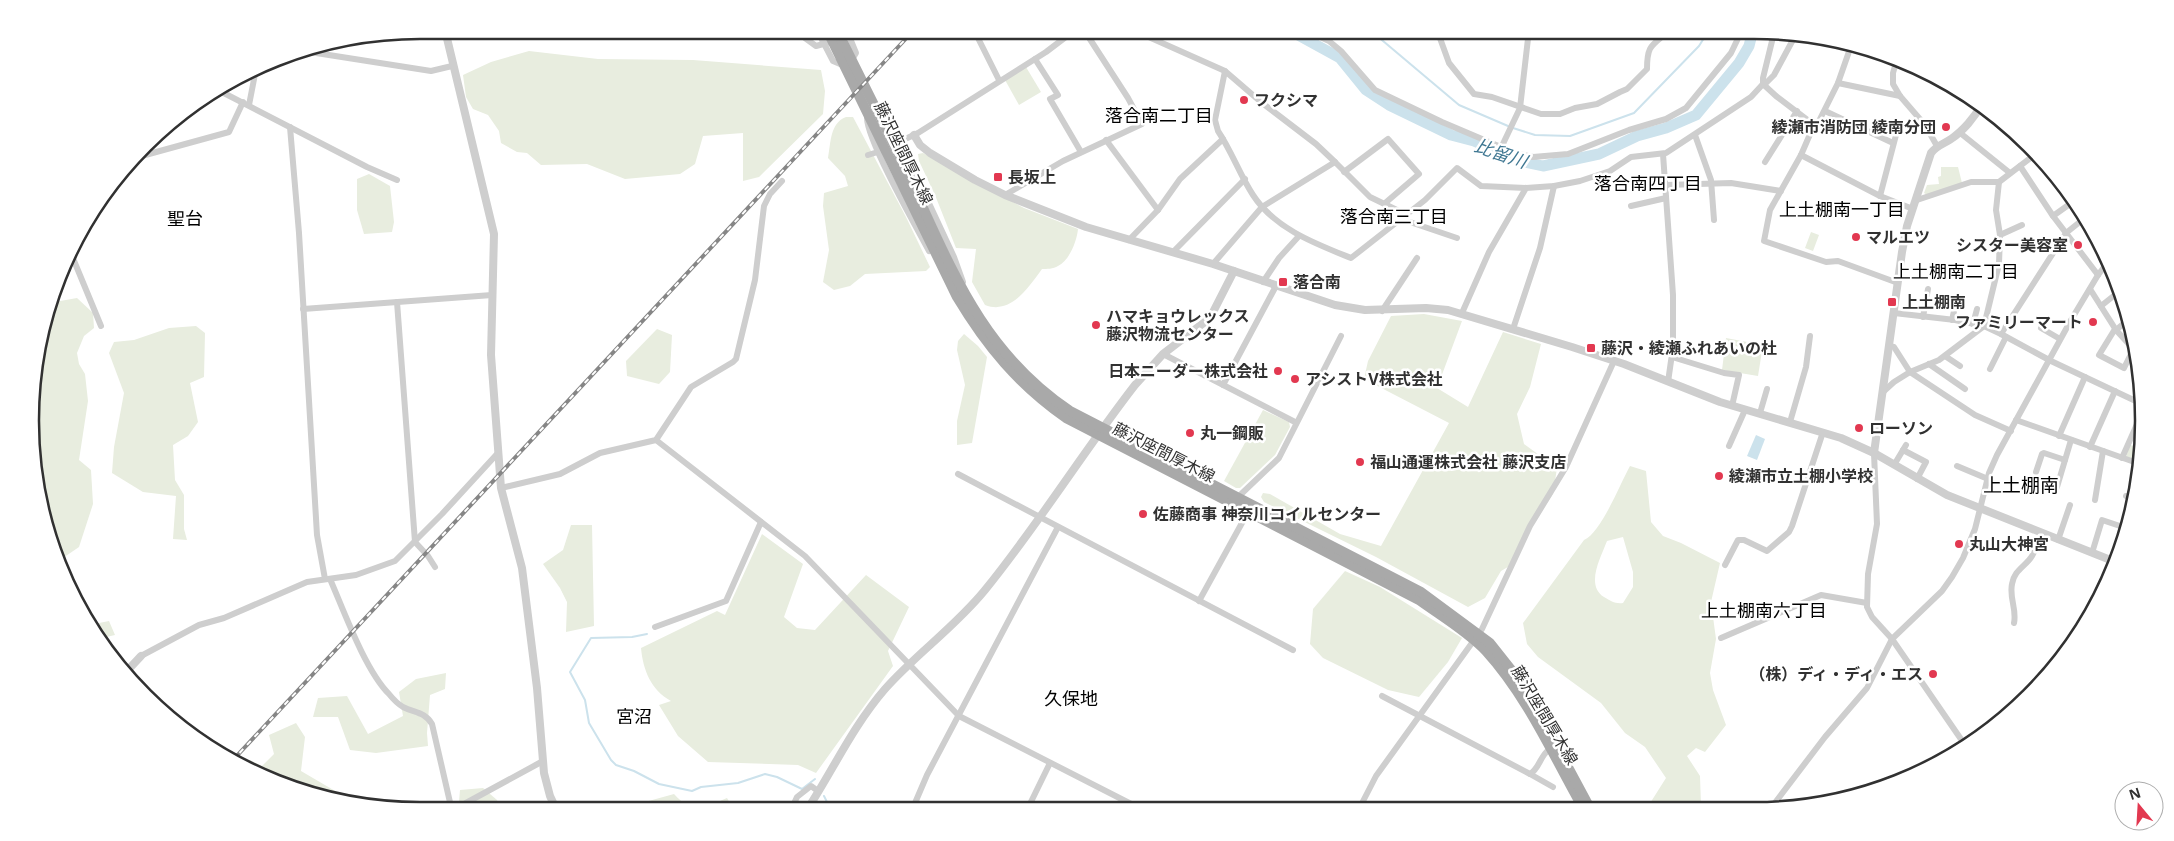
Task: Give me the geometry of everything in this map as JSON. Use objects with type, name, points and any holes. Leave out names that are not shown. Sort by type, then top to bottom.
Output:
[{"type":"main road","name":"藤沢座間厚木線","points":[[832,39],[970,303],[996,342],[1037,385],[1100,432],[1248,512],[1419,600],[1476,637],[1490,643],[1523,685],[1580,802]]},
{"type":"main road","name":"藤沢座間厚木線","points":[[847,39],[952,288],[980,334],[1016,378],[1055,410],[1237,498],[1421,592],[1476,637],[1508,678],[1550,749],[1586,802]]},
{"type":"main road","points":[[1565,769],[1575,802]]},
{"type":"main road","points":[[1565,769],[1592,802]]},
{"type":"street","points":[[447,39],[492,219],[494,234],[491,355],[497,454],[501,488],[518,550],[526,591],[543,761],[547,786],[553,802]]},
{"type":"street","points":[[806,39],[816,46],[824,44],[831,39]]},
{"type":"street","points":[[822,39],[836,63],[840,64],[853,58],[856,50],[849,39]]},
{"type":"street","points":[[978,39],[999,80]]},
{"type":"street","points":[[868,155],[914,135],[1035,59],[1063,39]]},
{"type":"street","points":[[1004,195],[1042,172],[1142,124],[1128,98],[1090,39]]},
{"type":"street","points":[[1153,39],[1226,71],[1335,162],[1370,197],[1399,211],[1405,216],[1407,221],[1457,238]]},
{"type":"street","points":[[1324,39],[1341,51],[1374,90],[1501,148],[1533,158],[1568,154],[1629,130],[1678,114],[1686,108],[1731,53],[1738,39]]},
{"type":"street","points":[[1441,39],[1448,64],[1474,94],[1492,97],[1541,114],[1560,114],[1574,108],[1597,104],[1620,92],[1644,73],[1647,69],[1647,52],[1661,39]]},
{"type":"street","points":[[1501,148],[1520,108],[1528,39]]},
{"type":"street","points":[[1772,40],[1763,78],[1764,84],[1814,125]]},
{"type":"street","points":[[1226,71],[1215,120],[1218,132],[1253,195],[1262,207],[1299,236],[1351,258],[1405,216],[1457,168],[1481,186],[1526,188],[1554,186],[1580,180],[1610,171],[1632,157],[1663,154],[1751,97],[1774,75],[1793,41]]},
{"type":"street","points":[[1849,51],[1838,83],[1819,121],[1814,125],[1801,156],[1770,210],[1764,241],[1826,262],[1838,261],[1898,284]]},
{"type":"street","points":[[318,53],[431,71],[452,66]]},
{"type":"street","points":[[1035,59],[1058,95],[1050,99],[1081,152]]},
{"type":"street","points":[[1895,66],[1892,78],[1900,96],[1924,124],[1938,146]]},
{"type":"street","points":[[249,105],[254,77]]},
{"type":"street","points":[[1838,83],[1900,96]]},
{"type":"street","points":[[224,93],[367,167],[397,180]]},
{"type":"street","points":[[148,154],[229,132],[242,102]]},
{"type":"street","points":[[952,288],[922,238],[878,152],[867,123],[869,115],[873,111],[880,109],[887,113],[954,257],[970,303]]},
{"type":"street","points":[[1765,162],[1797,111]]},
{"type":"street","points":[[1824,111],[1894,143]]},
{"type":"street","points":[[1962,740],[1892,639],[1872,617],[1867,603],[1868,574],[1877,524],[1874,453],[1904,243],[1929,157],[1938,146],[1959,132],[1977,111]]},
{"type":"street","points":[[290,127],[317,535],[327,579],[358,644],[387,693],[402,706],[428,716],[432,724],[451,802]]},
{"type":"street","points":[[1959,132],[2010,173]]},
{"type":"street","points":[[914,135],[930,153],[1004,195],[1086,227],[1213,264],[1335,305],[1360,310],[1382,311],[1426,308],[1462,313],[1614,361],[1732,406],[1823,432],[1874,453],[1917,479],[1980,510],[2109,560]]},
{"type":"street","points":[[1695,135],[1711,184],[1714,220]]},
{"type":"street","points":[[1880,196],[1896,135]]},
{"type":"street","points":[[1129,240],[1158,210],[1180,179],[1223,139]]},
{"type":"street","points":[[1344,172],[1388,139],[1419,174],[1384,204]]},
{"type":"street","points":[[1106,140],[1158,210]]},
{"type":"street","points":[[1663,154],[1673,295],[1672,357],[1668,382]]},
{"type":"street","points":[[1801,156],[1880,196],[1913,209]]},
{"type":"street","points":[[1917,200],[1971,182],[1999,182],[2031,159]]},
{"type":"street","points":[[1213,264],[1262,207],[1335,162]]},
{"type":"street","points":[[2020,166],[2053,216],[2098,274]]},
{"type":"street","points":[[1173,252],[1245,179]]},
{"type":"street","points":[[501,488],[560,474],[600,453],[656,440],[691,387],[726,367],[736,359],[755,280],[764,206],[770,194],[782,181]]},
{"type":"street","points":[[1883,392],[1910,372],[1945,356],[1984,326],[1998,264],[2000,235],[1996,210],[1999,182]]},
{"type":"street","points":[[1666,185],[1755,185],[1781,191]]},
{"type":"street","points":[[1512,329],[1540,248],[1554,186]]},
{"type":"street","points":[[1462,313],[1489,252],[1526,188]]},
{"type":"street","points":[[1632,206],[1666,198]]},
{"type":"street","points":[[2053,216],[2068,204]]},
{"type":"street","points":[[1990,369],[2004,335],[2066,233],[2079,222]]},
{"type":"street","points":[[2000,235],[2022,225]]},
{"type":"street","points":[[1263,282],[1279,258],[1299,236]]},
{"type":"street","points":[[1382,311],[1417,258]]},
{"type":"street","points":[[74,261],[101,326]]},
{"type":"street","points":[[1777,801],[1825,738],[1868,688],[1892,639],[1942,590],[1952,576],[1963,558],[1997,455],[2048,360],[2103,268]]},
{"type":"street","points":[[812,802],[874,703],[909,663],[955,622],[983,592],[1040,517],[1135,385],[1164,354],[1210,318],[1234,271]]},
{"type":"street","points":[[1223,385],[1276,286]]},
{"type":"street","points":[[2090,289],[2115,330],[2127,344]]},
{"type":"street","points":[[1923,317],[1928,290]]},
{"type":"street","points":[[302,309],[492,295]]},
{"type":"street","points":[[2102,306],[2114,296]]},
{"type":"street","points":[[1952,320],[1957,298]]},
{"type":"street","points":[[397,302],[415,542],[435,567]]},
{"type":"street","points":[[1973,324],[1977,309]]},
{"type":"street","points":[[1894,313],[1984,326],[2048,360],[2134,400]]},
{"type":"street","points":[[2123,324],[2115,330],[2100,355],[2124,368],[2130,359]]},
{"type":"street","points":[[2041,328],[2060,339]]},
{"type":"street","points":[[1237,498],[1279,458],[1295,422],[1341,336]]},
{"type":"street","points":[[1790,422],[1806,367],[1810,336]]},
{"type":"street","points":[[1889,346],[1894,347],[1910,372],[1975,415],[2011,431]]},
{"type":"street","points":[[1164,354],[1295,422]]},
{"type":"street","points":[[1945,356],[1960,366]]},
{"type":"street","points":[[1672,357],[1724,373],[1738,375],[1732,406]]},
{"type":"street","points":[[1363,802],[1376,776],[1476,637],[1504,584],[1530,526],[1566,467],[1614,361]]},
{"type":"street","points":[[1928,364],[1965,389]]},
{"type":"street","points":[[2059,436],[2085,377]]},
{"type":"street","points":[[1760,413],[1767,389]]},
{"type":"street","points":[[2090,447],[2115,391]]},
{"type":"street","points":[[1729,446],[1745,410]]},
{"type":"street","points":[[2016,420],[2133,462]]},
{"type":"street","points":[[2122,458],[2135,430]]},
{"type":"street","points":[[1725,565],[1738,540],[1744,540],[1767,551],[1789,532],[1823,432]]},
{"type":"street","points":[[656,440],[805,556],[959,716],[1127,802]]},
{"type":"street","points":[[2057,487],[2071,440]]},
{"type":"street","points":[[1894,465],[1904,447],[1926,462],[1917,479]]},
{"type":"street","points":[[2095,500],[2103,451]]},
{"type":"street","points":[[2036,472],[2044,453],[2065,460]]},
{"type":"street","points":[[129,668],[141,656],[199,625],[224,618],[307,582],[356,575],[394,561],[415,542],[497,454]]},
{"type":"street","points":[[1957,466],[1988,479]]},
{"type":"street","points":[[958,474],[1293,650]]},
{"type":"street","points":[[2058,540],[2070,505]]},
{"type":"street","points":[[1200,601],[1248,512]]},
{"type":"street","points":[[2092,553],[2102,520],[2120,526]]},
{"type":"street","points":[[655,627],[726,601],[761,522]]},
{"type":"street","points":[[915,802],[927,775],[1058,527]]},
{"type":"street","points":[[2014,623],[2016,614],[2011,600],[2012,583],[2023,564],[2031,558],[2042,534]]},
{"type":"street","points":[[1721,638],[1821,595],[1867,603]]},
{"type":"street","points":[[1382,696],[1553,786]]},
{"type":"street","points":[[1530,774],[1534,772],[1545,752],[1550,749]]},
{"type":"street","points":[[469,802],[543,761]]},
{"type":"street","points":[[1031,802],[1050,763]]},
{"type":"street","points":[[795,802],[811,786],[818,791]]},
{"type":"shaded area","points":[[529,51],[598,59],[693,60],[821,70],[825,91],[823,114],[759,177],[743,181],[743,133],[703,136],[695,164],[680,174],[625,179],[587,164],[541,165],[527,153],[517,152],[501,143],[499,131],[488,115],[473,109],[466,97],[463,75],[491,62]]},
{"type":"shaded area","points":[[1026,67],[1041,92],[1019,105],[1005,80]]},
{"type":"shaded area","points":[[846,117],[853,117],[906,217],[930,267],[926,271],[865,274],[850,286],[834,290],[823,282],[829,250],[823,206],[824,193],[848,186],[845,176],[828,158],[834,128]]},
{"type":"shaded area","points":[[923,153],[1024,208],[1078,229],[1074,245],[1066,260],[1056,267],[1042,269],[1025,291],[1011,303],[994,307],[985,305],[972,282],[976,249],[956,248],[919,161],[918,154]]},
{"type":"shaded area","points":[[1941,167],[1958,167],[1962,183],[1927,195],[1924,193],[1927,185],[1939,184],[1938,177],[1941,176]]},
{"type":"shaded area","points":[[369,174],[390,186],[394,222],[392,232],[364,234],[357,210],[357,179]]},
{"type":"shaded area","points":[[1811,232],[1819,235],[1813,251],[1805,248]]},
{"type":"shaded area","points":[[77,298],[93,313],[94,328],[84,336],[77,353],[79,364],[85,374],[88,401],[79,460],[91,470],[93,504],[79,547],[64,557],[46,495],[42,470],[39,420],[42,371],[46,346],[58,301]]},
{"type":"shaded area","points":[[1424,314],[1462,321],[1437,388],[1468,407],[1503,332],[1541,344],[1530,387],[1517,414],[1524,444],[1557,468],[1553,494],[1529,530],[1513,564],[1501,571],[1485,598],[1468,607],[1376,557],[1264,502],[1261,497],[1263,493],[1270,494],[1340,534],[1381,546],[1449,423],[1364,379],[1368,361],[1391,316]]},
{"type":"shaded area","points":[[196,326],[205,333],[204,377],[190,383],[198,422],[188,436],[173,445],[175,480],[184,495],[184,529],[187,540],[173,539],[176,496],[143,492],[112,473],[114,447],[124,393],[109,353],[114,342],[134,340],[169,328]]},
{"type":"shaded area","points":[[657,329],[672,335],[670,372],[659,384],[627,376],[626,361]]},
{"type":"shaded area","points":[[964,334],[987,357],[972,443],[957,445],[957,421],[965,385],[957,350],[958,341]]},
{"type":"shaded area","points":[[1726,338],[1763,345],[1758,376],[1722,370]]},
{"type":"shaded area","points":[[1263,410],[1289,422],[1290,427],[1275,455],[1240,488],[1236,488],[1224,481]]},
{"type":"shaded area","points":[[2130,445],[2134,446],[2133,459],[2126,457]]},
{"type":"shaded area","points":[[1630,466],[1646,471],[1651,522],[1663,536],[1720,563],[1711,602],[1716,639],[1710,673],[1713,690],[1726,725],[1705,752],[1696,748],[1687,756],[1700,776],[1701,802],[1651,802],[1666,778],[1645,747],[1625,733],[1601,703],[1538,657],[1527,644],[1523,623],[1584,540],[1597,528],[1610,507]],"holes":[[[1623,537],[1633,572],[1633,587],[1623,603],[1611,601],[1598,592],[1595,578],[1596,570],[1607,541]]]},
{"type":"shaded area","points":[[571,525],[592,525],[594,626],[566,632],[567,602],[560,588],[543,564],[563,550]]},
{"type":"shaded area","points":[[762,534],[803,564],[784,617],[797,628],[815,630],[866,575],[909,607],[888,651],[893,666],[816,773],[798,765],[708,762],[678,736],[659,705],[671,701],[653,685],[644,664],[641,648],[717,611],[725,615]]},
{"type":"shaded area","points":[[1345,571],[1380,587],[1462,638],[1448,662],[1419,697],[1388,690],[1323,658],[1310,644],[1313,609]]},
{"type":"shaded area","points":[[109,621],[115,635],[106,637],[97,623]]},
{"type":"shaded area","points":[[446,673],[445,689],[430,695],[427,733],[428,746],[376,753],[350,750],[338,717],[313,717],[318,698],[347,696],[368,734],[403,716],[399,692],[416,679]]},
{"type":"shaded area","points":[[296,723],[305,737],[301,771],[339,793],[298,782],[249,761],[250,760],[262,766],[274,754],[269,735]]},
{"type":"shaded area","points":[[483,788],[498,802],[459,802],[460,790]]},
{"type":"shaded area","points":[[674,794],[682,802],[645,802]]},
{"type":"shaded area","points":[[727,798],[729,802],[718,802]]},
{"type":"water","points":[[1756,435],[1765,439],[1757,460],[1747,456]]},
{"type":"waterway","name":"比留川","points":[[1305,39],[1340,58],[1366,90],[1389,105],[1451,135],[1474,141],[1520,161],[1543,166],[1599,154],[1637,136],[1666,128],[1696,115],[1739,63],[1749,46],[1751,39]]},
{"type":"waterway","points":[[1381,39],[1459,105],[1508,126]]},
{"type":"waterway","points":[[1513,128],[1535,135],[1570,136],[1634,113],[1699,46],[1703,39]]},
{"type":"waterway","points":[[647,634],[632,637],[591,638],[570,672],[585,700],[589,723],[611,760],[616,765],[634,771],[659,784],[692,791],[701,787],[738,783],[765,774],[777,777],[802,789],[815,779]]},
{"type":"waterway","points":[[824,796],[827,802]]},
{"type":"railway","points":[[238,755],[906,39]]},
{"type":"place","name":"フクシマ","points":[[1244,100]]},
{"type":"place","name":"綾瀬市消防団 綾南分団","points":[[1946,127]]},
{"type":"place","name":"長坂上","points":[[998,177]]},
{"type":"place","name":"マルエツ","points":[[1856,237]]},
{"type":"place","name":"シスター美容室","points":[[2078,245]]},
{"type":"place","name":"落合南","points":[[1283,282]]},
{"type":"place","name":"上土棚南","points":[[1892,302]]},
{"type":"place","name":"ファミリーマート","points":[[2093,322]]},
{"type":"place","name":"ハマキョウレックス 藤沢物流センター","points":[[1096,325]]},
{"type":"place","name":"藤沢・綾瀬ふれあいの杜","points":[[1591,348]]},
{"type":"place","name":"日本ニーダー株式会社","points":[[1278,371]]},
{"type":"place","name":"アシストV株式会社","points":[[1295,379]]},
{"type":"place","name":"ローソン","points":[[1859,428]]},
{"type":"place","name":"丸一鋼販","points":[[1190,433]]},
{"type":"place","name":"福山通運株式会社 藤沢支店","points":[[1360,462]]},
{"type":"place","name":"綾瀬市立土棚小学校","points":[[1719,476]]},
{"type":"place","name":"佐藤商事 神奈川コイルセンター","points":[[1143,514]]},
{"type":"place","name":"丸山大神宮","points":[[1959,544]]},
{"type":"place","name":"（株）ディ・ディ・エス","points":[[1933,674]]},
{"type":"district","name":"落合南二丁目","points":[[1159,115]]},
{"type":"district","name":"落合南四丁目","points":[[1648,183]]},
{"type":"district","name":"上土棚南一丁目","points":[[1842,209]]},
{"type":"district","name":"落合南三丁目","points":[[1394,216]]},
{"type":"district","name":"聖台","points":[[185,218]]},
{"type":"district","name":"上土棚南二丁目","points":[[1956,271]]},
{"type":"district","name":"上土棚南","points":[[2021,485]]},
{"type":"district","name":"上土棚南六丁目","points":[[1764,610]]},
{"type":"district","name":"久保地","points":[[1071,698]]},
{"type":"district","name":"宮沼","points":[[634,716]]}]
